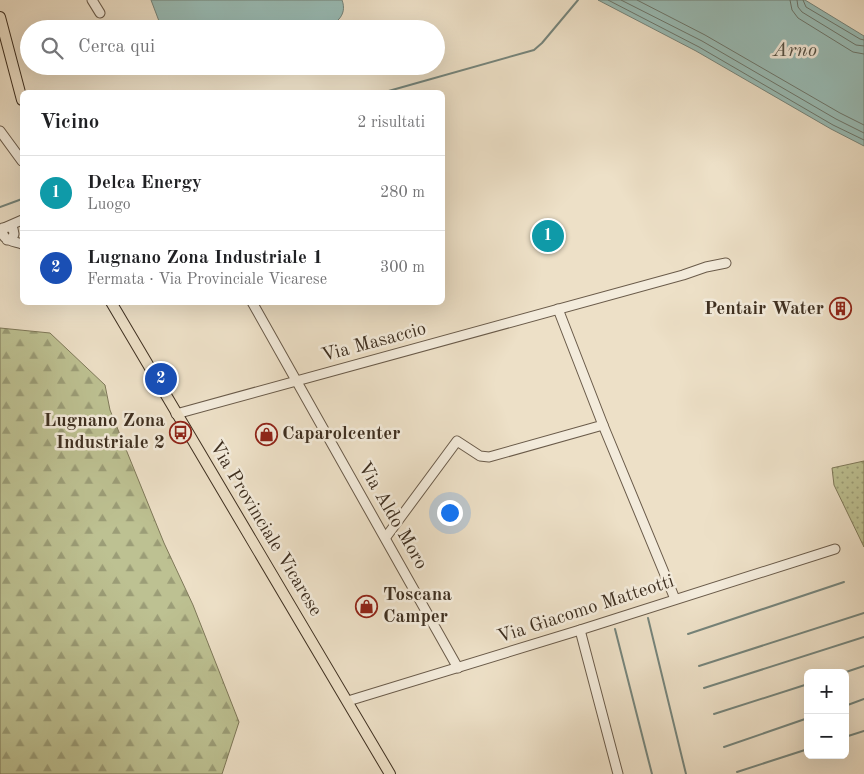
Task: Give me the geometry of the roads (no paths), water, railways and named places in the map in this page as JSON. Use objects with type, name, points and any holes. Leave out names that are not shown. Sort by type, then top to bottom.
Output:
[{"type":"main road","points":[[0,17],[20,92]]},
{"type":"main road","name":"Via Provinciale Vicarese","points":[[113,305],[390,774]]},
{"type":"street","points":[[92,0],[100,13]]},
{"type":"street","points":[[0,131],[20,158]]},
{"type":"street","points":[[20,221],[6,233],[20,242]]},
{"type":"street","name":"Via Masaccio","points":[[176,414],[726,263]]},
{"type":"street","name":"Via Aldo Moro","points":[[254,305],[386,537],[458,668]]},
{"type":"street","points":[[558,309],[675,599]]},
{"type":"street","points":[[386,537],[457,441],[480,456],[489,457],[603,424]]},
{"type":"street","name":"Via Giacomo Matteotti","points":[[348,702],[835,549]]},
{"type":"street","points":[[580,630],[618,774]]},
{"type":"water","points":[[151,0],[342,0],[343,6],[342,15],[338,20],[159,20]]},
{"type":"water","name":"Arno","points":[[598,0],[805,0],[864,36],[864,146],[696,51]]},
{"type":"waterway","points":[[392,90],[534,50],[578,0]]},
{"type":"waterway","points":[[0,207],[20,200]]},
{"type":"waterway","points":[[688,634],[844,582]]},
{"type":"waterway","points":[[699,666],[864,613]]},
{"type":"waterway","points":[[648,618],[686,774]]},
{"type":"waterway","points":[[615,629],[652,774]]},
{"type":"waterway","points":[[704,688],[864,637]]},
{"type":"waterway","points":[[849,671],[864,666]]},
{"type":"waterway","points":[[714,714],[804,685]]},
{"type":"waterway","points":[[849,705],[864,699]]},
{"type":"waterway","points":[[724,747],[804,719]]},
{"type":"waterway","points":[[849,736],[864,731]]},
{"type":"waterway","points":[[737,772],[804,750]]},
{"type":"place","name":"Delca Energy","points":[[548,236]]},
{"type":"place","name":"Pentair Water","points":[[840,309]]},
{"type":"place","name":"Lugnano Zona Industriale 1","points":[[161,379]]},
{"type":"place","name":"Lugnano Zona Industriale 2","points":[[181,432]]},
{"type":"place","name":"Caparolcenter","points":[[266,434]]},
{"type":"place","name":"Toscana Camper","points":[[367,606]]}]
